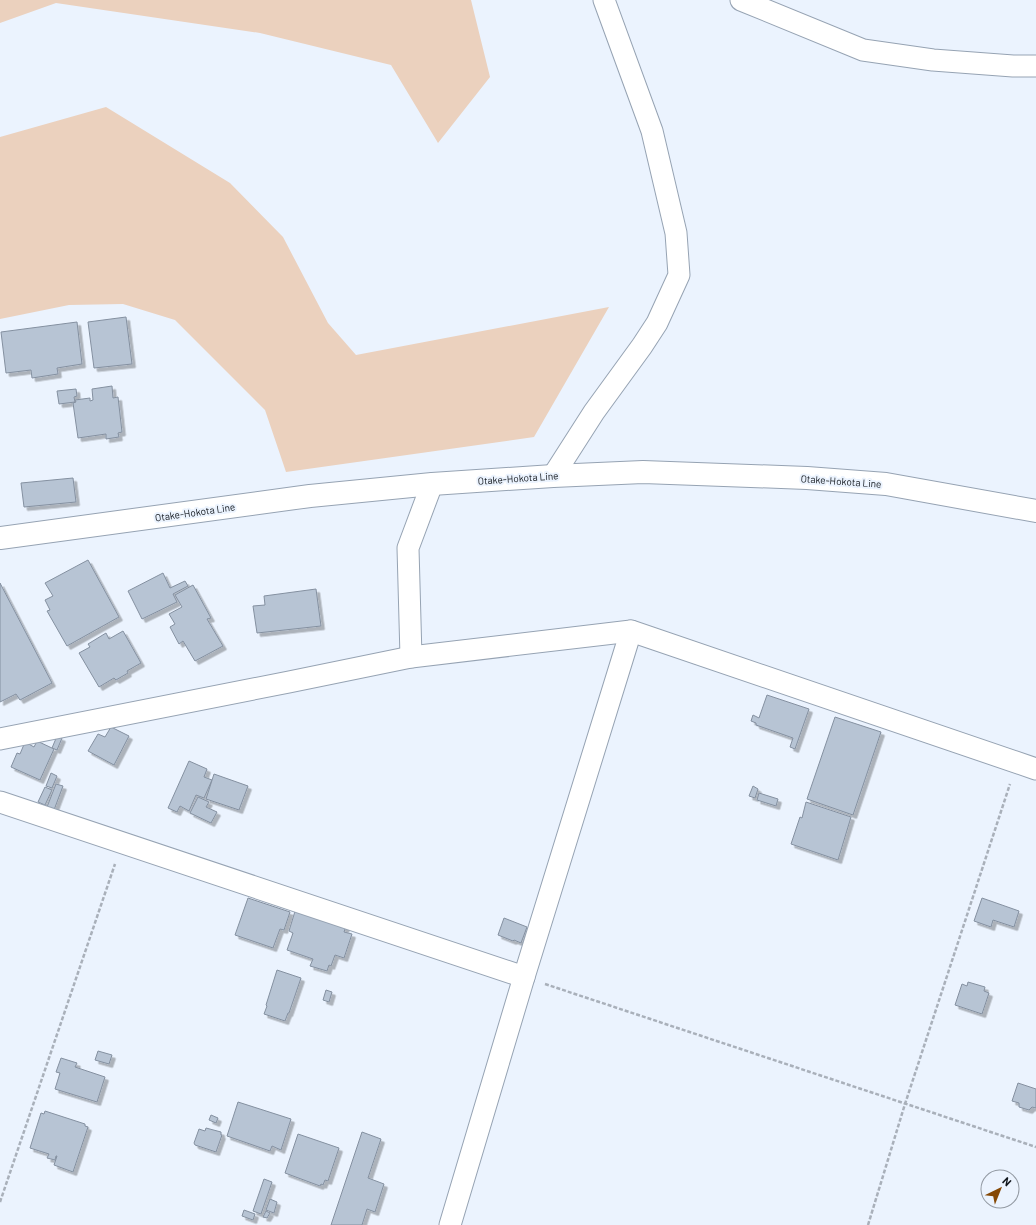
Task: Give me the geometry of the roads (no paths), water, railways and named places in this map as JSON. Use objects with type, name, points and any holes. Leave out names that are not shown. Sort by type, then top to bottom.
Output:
[{"type":"main road","name":"Otake-Hokota Line","points":[[0,538],[310,496],[432,484],[643,472],[807,478],[886,484],[1036,511]]},
{"type":"street","points":[[553,476],[594,412],[653,329],[678,275],[676,233],[652,131],[604,0]]},
{"type":"street","points":[[741,0],[863,50],[933,60],[1013,66],[1036,66]]},
{"type":"street","points":[[411,657],[408,548],[432,484]]},
{"type":"street","points":[[450,1225],[524,977],[631,631]]},
{"type":"street","points":[[0,739],[411,657],[631,631],[1036,769]]},
{"type":"street","points":[[0,802],[524,977]]}]
